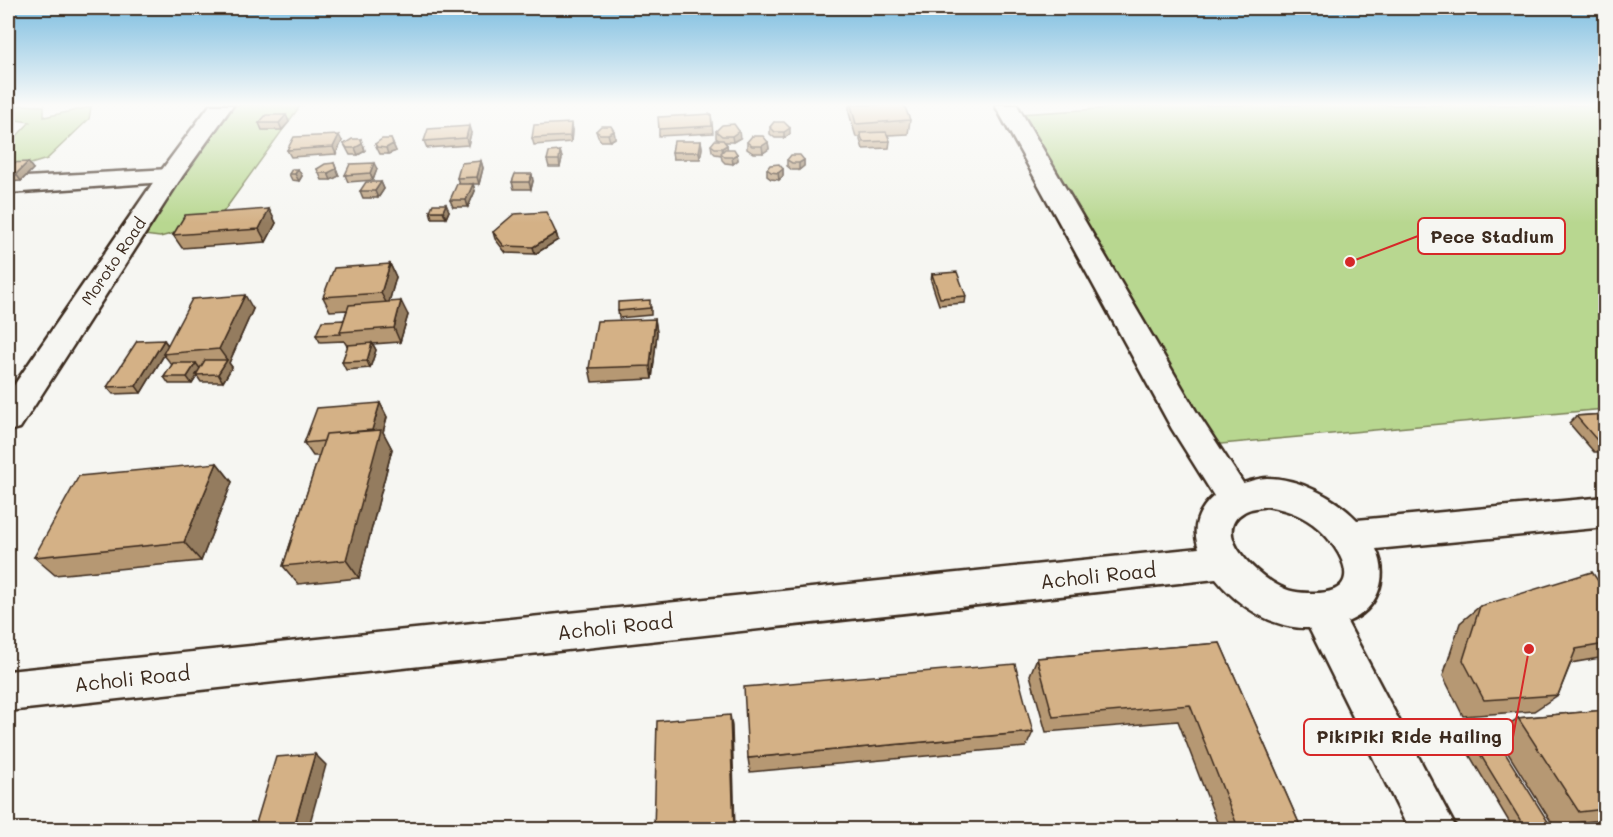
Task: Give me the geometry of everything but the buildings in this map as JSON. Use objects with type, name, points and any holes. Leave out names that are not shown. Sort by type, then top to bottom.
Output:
[{"type":"street","name":"Moroto Road","points":[[8,419],[193,144]]},
{"type":"street","points":[[1028,144],[1184,420],[1234,498]]},
{"type":"street","points":[[8,186],[170,176]]},
{"type":"street","points":[[1266,492],[1293,497],[1321,510],[1337,522],[1350,536],[1359,553],[1364,570],[1362,585],[1354,598],[1340,608],[1321,612],[1284,608],[1265,600],[1233,576],[1215,546],[1213,531],[1215,517],[1223,506],[1234,498],[1248,493],[1266,492]]},
{"type":"street","points":[[1350,536],[1605,512]]},
{"type":"street","name":"Acholi Road","points":[[8,691],[1223,562]]},
{"type":"street","points":[[1321,612],[1434,830]]},
{"type":"green space","points":[[8,144],[63,144],[47,159],[8,171]]},
{"type":"green space","points":[[198,144],[272,144],[216,222],[160,237],[127,233]]},
{"type":"green space","points":[[1033,144],[1605,144],[1605,409],[1188,447]]},
{"type":"place","name":"Pece Stadium","points":[[1350,262]]},
{"type":"place","name":"PikiPiki Ride Hailing","points":[[1529,649]]}]
